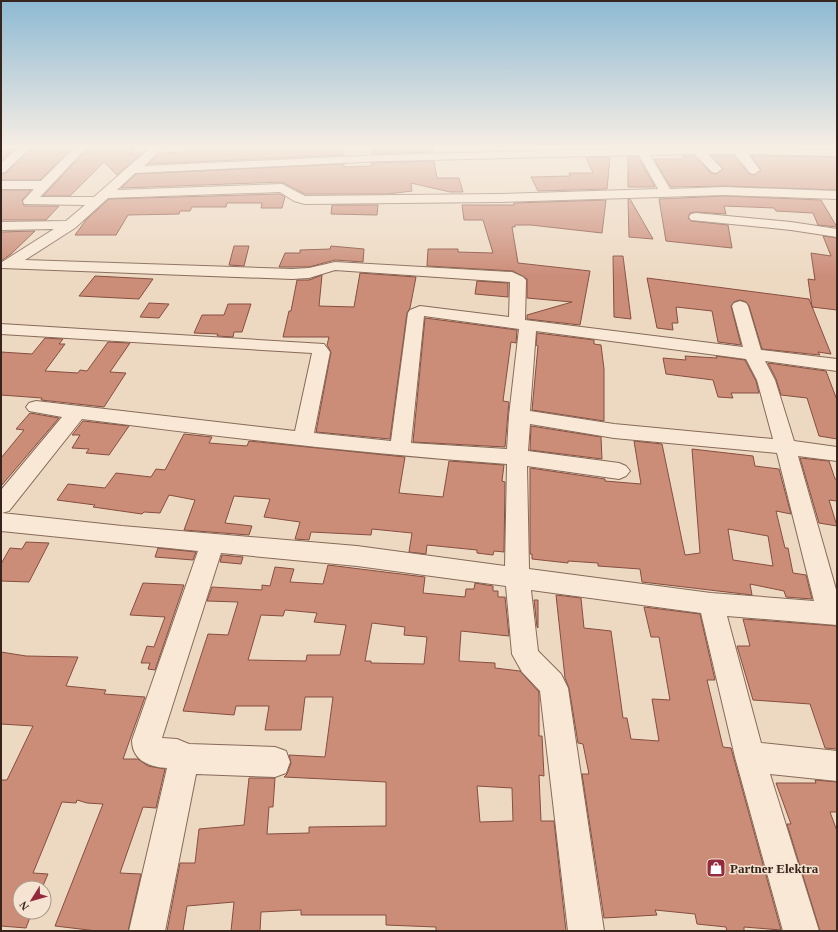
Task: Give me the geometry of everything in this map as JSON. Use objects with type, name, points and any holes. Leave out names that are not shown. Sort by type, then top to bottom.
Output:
[{"type":"street","points":[[40,189],[28,201],[255,189]]},
{"type":"street","points":[[5,266],[70,225],[110,189]]},
{"type":"street","points":[[285,189],[291,192],[298,199],[305,200],[499,198],[724,191],[832,195],[837,210]]},
{"type":"street","points":[[696,217],[791,226],[837,233]]},
{"type":"street","points":[[1,226],[70,225]]},
{"type":"street","points":[[5,266],[292,274],[301,274],[335,266],[515,278],[518,280],[523,324],[517,457],[517,578],[525,654],[528,661],[551,681],[554,688],[586,931]]},
{"type":"street","points":[[1,522],[122,535],[357,556],[711,604],[833,613],[766,380],[753,354],[740,306]]},
{"type":"street","points":[[400,449],[416,313],[423,311],[837,365]]},
{"type":"street","points":[[1,329],[318,348],[321,352],[307,427],[302,439]]},
{"type":"street","points":[[36,407],[302,439],[400,449],[517,457],[619,471]]},
{"type":"street","points":[[1,505],[77,412]]},
{"type":"street","points":[[519,416],[614,431],[786,447],[837,454]]},
{"type":"street","points":[[213,542],[147,740],[147,744],[152,752],[177,754],[184,759],[275,762]]},
{"type":"street","points":[[711,604],[750,757],[801,931]]},
{"type":"street","points":[[750,757],[837,766]]},
{"type":"street","points":[[146,931],[184,759]]},
{"type":"building","points":[[49,189],[77,189],[70,196],[43,196]]},
{"type":"building","points":[[296,189],[412,189],[412,191],[388,194],[305,194]]},
{"type":"building","points":[[439,189],[462,189],[463,192],[450,192]]},
{"type":"building","points":[[537,189],[590,189],[538,191]]},
{"type":"building","points":[[1,190],[31,190],[22,200],[24,206],[59,206],[46,220],[1,220]]},
{"type":"building","points":[[280,194],[285,197],[282,208],[261,208],[262,203],[227,203],[226,207],[192,207],[190,211],[180,211],[179,214],[128,215],[116,235],[75,235],[86,220],[109,199]]},
{"type":"building","points":[[724,196],[821,200],[837,227],[818,225],[813,213],[776,211],[774,208],[724,206],[726,214],[696,212],[690,213],[688,218],[691,221],[728,225],[732,248],[666,241],[659,199]]},
{"type":"building","points":[[628,199],[630,199],[653,239],[629,237]]},
{"type":"building","points":[[606,200],[602,233],[531,225],[515,225],[515,227],[512,227],[518,263],[590,271],[580,325],[527,319],[527,315],[572,302],[527,298],[527,279],[513,271],[427,266],[428,249],[458,249],[458,252],[493,253],[483,220],[464,220],[462,205],[514,205],[514,203]]},
{"type":"building","points":[[332,205],[378,205],[377,215],[331,214]]},
{"type":"building","points":[[35,231],[11,254],[1,261],[1,232]]},
{"type":"building","points":[[823,236],[837,238],[837,310],[812,307],[808,279],[815,280],[811,253],[831,256]]},
{"type":"building","points":[[234,246],[249,246],[244,266],[229,265]]},
{"type":"building","points":[[331,246],[364,249],[363,262],[335,260],[309,267],[279,267],[285,253],[300,253],[300,250],[330,249]]},
{"type":"building","points":[[613,256],[623,256],[631,319],[614,317]]},
{"type":"building","points":[[360,273],[416,277],[410,308],[407,313],[390,439],[316,432],[331,352],[327,345],[329,337],[283,337],[289,311],[291,311],[297,280],[309,280],[322,275],[319,306],[354,307]]},
{"type":"building","points":[[95,276],[153,279],[139,299],[79,296]]},
{"type":"building","points":[[647,278],[809,299],[831,354],[818,352],[820,355],[762,349],[749,306],[746,302],[740,300],[734,302],[731,306],[741,345],[718,342],[712,311],[676,307],[678,323],[672,323],[673,330],[657,328]]},
{"type":"building","points":[[477,281],[508,283],[508,297],[475,294]]},
{"type":"building","points":[[149,303],[169,304],[159,318],[140,317]]},
{"type":"building","points":[[228,304],[251,304],[242,332],[234,332],[233,337],[217,336],[218,334],[194,333],[202,315],[224,315]]},
{"type":"building","points":[[425,318],[517,330],[516,343],[511,342],[503,401],[509,402],[505,447],[413,442]]},
{"type":"building","points":[[537,333],[594,340],[594,344],[601,345],[604,369],[604,421],[532,410],[538,346],[536,345]]},
{"type":"building","points":[[45,338],[63,339],[59,344],[65,344],[45,371],[78,373],[80,370],[87,371],[108,342],[130,343],[110,372],[126,373],[104,407],[41,400],[42,398],[1,395],[1,352],[32,354]]},
{"type":"building","points":[[685,356],[717,358],[716,356],[745,360],[756,381],[759,393],[731,393],[733,398],[718,397],[713,380],[666,374],[663,358],[686,360]]},
{"type":"building","points":[[768,363],[826,371],[837,400],[837,439],[819,436],[807,398],[781,395],[776,379]]},
{"type":"building","points":[[30,413],[59,418],[1,486],[1,458],[24,430],[16,429]]},
{"type":"building","points":[[83,421],[129,426],[109,455],[86,453],[89,449],[72,448],[80,435],[72,435]]},
{"type":"building","points":[[531,426],[601,437],[602,459],[530,450]]},
{"type":"building","points":[[184,434],[212,437],[209,443],[247,446],[249,441],[405,457],[399,493],[443,497],[449,461],[504,465],[502,481],[505,482],[504,552],[494,551],[493,555],[477,553],[477,550],[427,545],[426,554],[409,552],[412,533],[372,529],[371,535],[311,532],[309,540],[295,539],[300,522],[264,517],[270,499],[234,496],[225,523],[252,526],[249,535],[184,530],[195,500],[169,495],[160,513],[144,512],[142,514],[93,507],[95,505],[57,500],[68,484],[105,488],[116,473],[151,477],[156,469],[165,470]]},
{"type":"building","points":[[634,441],[662,444],[685,555],[700,553],[692,449],[753,456],[755,466],[779,469],[791,514],[776,511],[785,548],[788,548],[793,573],[806,575],[812,599],[786,597],[784,591],[750,584],[752,595],[642,582],[640,569],[598,566],[598,563],[568,561],[568,563],[532,559],[532,554],[530,554],[530,468],[605,479],[605,481],[641,484]],"holes":[[[728,529],[768,536],[773,566],[733,560]]]},
{"type":"building","points":[[800,458],[829,461],[835,479],[837,479],[837,501],[829,500],[837,526],[819,523]]},
{"type":"building","points":[[26,542],[49,543],[29,582],[1,581],[1,564],[10,548],[22,549]]},
{"type":"building","points":[[158,548],[196,552],[193,560],[155,557]]},
{"type":"building","points":[[222,555],[243,557],[241,564],[220,562]]},
{"type":"building","points":[[328,565],[425,577],[423,593],[465,597],[466,589],[474,589],[475,583],[493,586],[493,591],[498,591],[498,597],[505,597],[509,636],[461,631],[459,661],[495,663],[495,668],[520,671],[539,692],[539,736],[542,736],[544,776],[539,775],[541,821],[554,821],[566,931],[436,931],[436,927],[386,925],[386,915],[301,915],[301,910],[261,912],[260,931],[231,931],[234,902],[187,906],[183,931],[167,931],[180,863],[195,863],[199,829],[244,825],[249,778],[275,778],[273,807],[269,807],[267,834],[309,833],[309,827],[386,826],[386,782],[284,777],[287,774],[291,763],[289,755],[325,757],[333,697],[305,697],[301,730],[265,730],[269,706],[236,706],[234,715],[183,711],[208,634],[228,635],[238,602],[207,601],[212,587],[262,590],[262,585],[270,586],[275,567],[294,569],[290,582],[323,584]],"holes":[[[285,610],[317,613],[314,622],[346,625],[340,655],[307,655],[306,661],[248,660],[261,615],[283,616]],[[372,623],[405,627],[404,635],[427,637],[424,664],[371,663],[371,661],[365,661]],[[477,786],[512,788],[513,821],[480,822]]]},
{"type":"building","points":[[143,583],[184,585],[155,670],[148,669],[150,663],[141,663],[147,646],[154,647],[165,617],[130,615]]},
{"type":"building","points":[[556,595],[581,598],[584,628],[611,631],[623,718],[627,718],[631,739],[659,741],[652,699],[670,700],[659,637],[651,637],[644,607],[700,614],[715,680],[707,680],[723,747],[731,748],[781,930],[744,927],[744,931],[727,931],[726,927],[697,924],[695,914],[655,910],[657,915],[604,918],[582,774],[589,774],[583,744],[578,743],[569,688],[565,678]]},
{"type":"building","points":[[534,600],[538,600],[538,628],[537,627]]},
{"type":"building","points":[[743,619],[837,626],[837,749],[825,748],[810,704],[753,700],[737,646],[750,646]]},
{"type":"building","points":[[1,652],[26,656],[78,657],[66,686],[106,690],[104,694],[145,697],[123,759],[138,759],[148,766],[165,769],[156,808],[143,807],[120,873],[141,874],[128,931],[97,931],[55,926],[103,804],[87,803],[77,800],[76,803],[62,802],[33,873],[48,874],[45,880],[12,880],[12,920],[29,920],[26,928],[1,926],[1,780],[7,780],[33,726],[1,724]]},
{"type":"building","points":[[815,780],[837,782],[837,812],[830,812],[837,831],[837,931],[820,931],[787,824],[791,824],[776,783],[816,783]]},
{"type":"place","name":"Partner Elektra","points":[[716,868]]}]
